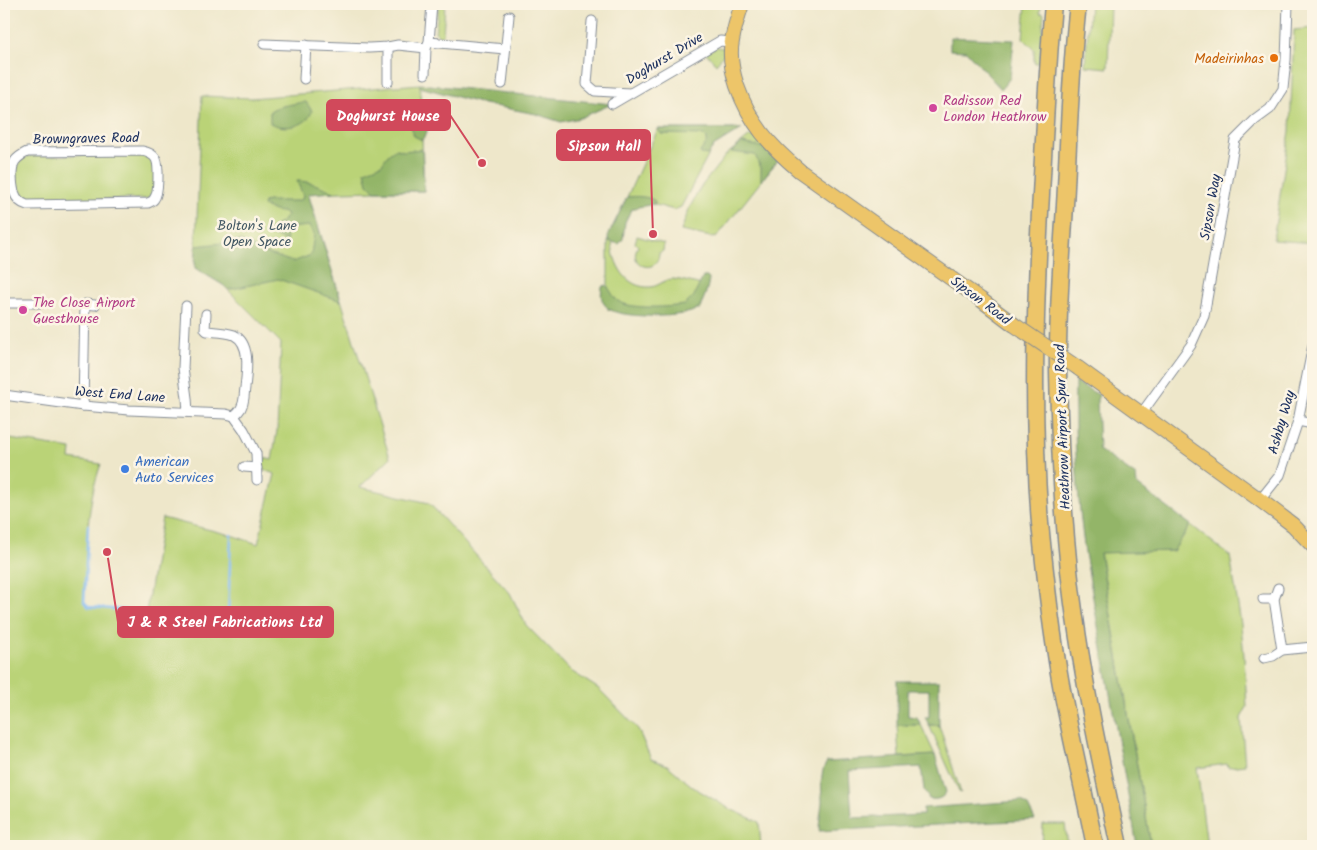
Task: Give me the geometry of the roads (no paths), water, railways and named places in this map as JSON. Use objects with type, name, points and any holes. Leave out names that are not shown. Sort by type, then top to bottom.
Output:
[{"type":"highway","name":"Heathrow Airport Spur Road","points":[[1053,4],[1048,56],[1035,316],[1036,450],[1040,523],[1059,670],[1095,846]]},
{"type":"highway","name":"Heathrow Airport Spur Road","points":[[1078,4],[1059,317],[1058,369],[1061,466],[1069,570],[1078,642],[1119,846]]},
{"type":"main road","name":"Sipson Road","points":[[742,4],[731,42],[731,60],[735,79],[746,108],[756,126],[782,156],[800,171],[1260,500],[1293,525],[1313,545]]},
{"type":"street","points":[[425,74],[432,4]]},
{"type":"street","name":"Sipson Way","points":[[1141,414],[1191,345],[1204,316],[1235,140],[1255,120],[1270,109],[1282,88],[1286,60],[1288,4]]},
{"type":"street","points":[[502,84],[509,16]]},
{"type":"street","points":[[592,21],[587,84],[595,91],[631,94]]},
{"type":"street","name":"Doghurst Drive","points":[[612,104],[720,41],[731,42]]},
{"type":"street","points":[[264,44],[369,48],[427,45],[505,49]]},
{"type":"street","points":[[304,79],[306,45]]},
{"type":"street","points":[[388,47],[388,82]]},
{"type":"street","name":"Browngraves Road","points":[[142,151],[148,152],[155,157],[158,167],[156,195],[154,199],[146,203],[28,205],[18,200],[8,180],[18,157],[28,152],[142,151]]},
{"type":"street","points":[[4,303],[41,303]]},
{"type":"street","points":[[83,406],[85,304],[95,304]]},
{"type":"street","points":[[186,306],[183,368],[188,398],[188,412]]},
{"type":"street","points":[[206,314],[205,328],[207,331],[234,335],[245,346],[247,355],[243,405],[234,416],[244,430],[256,454],[257,480]]},
{"type":"street","name":"Ashby Way","points":[[1260,500],[1280,474],[1298,421],[1313,344]]},
{"type":"street","name":"West End Lane","points":[[4,395],[83,406],[234,416]]},
{"type":"street","points":[[1298,421],[1313,424]]},
{"type":"street","points":[[244,466],[257,468]]},
{"type":"street","points":[[1278,588],[1274,599],[1282,650]]},
{"type":"street","points":[[1263,599],[1274,599]]},
{"type":"street","points":[[1264,658],[1273,656],[1282,650],[1313,647]]},
{"type":"waterway","points":[[88,525],[84,602],[89,607],[228,618],[231,535]]},
{"type":"place","name":"Madeirinhas","points":[[1274,58]]},
{"type":"place","name":"Radisson Red London Heathrow","points":[[933,108]]},
{"type":"place","name":"Doghurst House","points":[[482,163]]},
{"type":"place","name":"Sipson Hall","points":[[653,234]]},
{"type":"place","name":"The Close Airport Guesthouse","points":[[23,310]]},
{"type":"place","name":"American Auto Services","points":[[125,469]]},
{"type":"place","name":"J & R Steel Fabrications Ltd","points":[[107,552]]},
{"type":"park label","name":"Bolton's Lane Open Space","points":[[257,234]]}]
